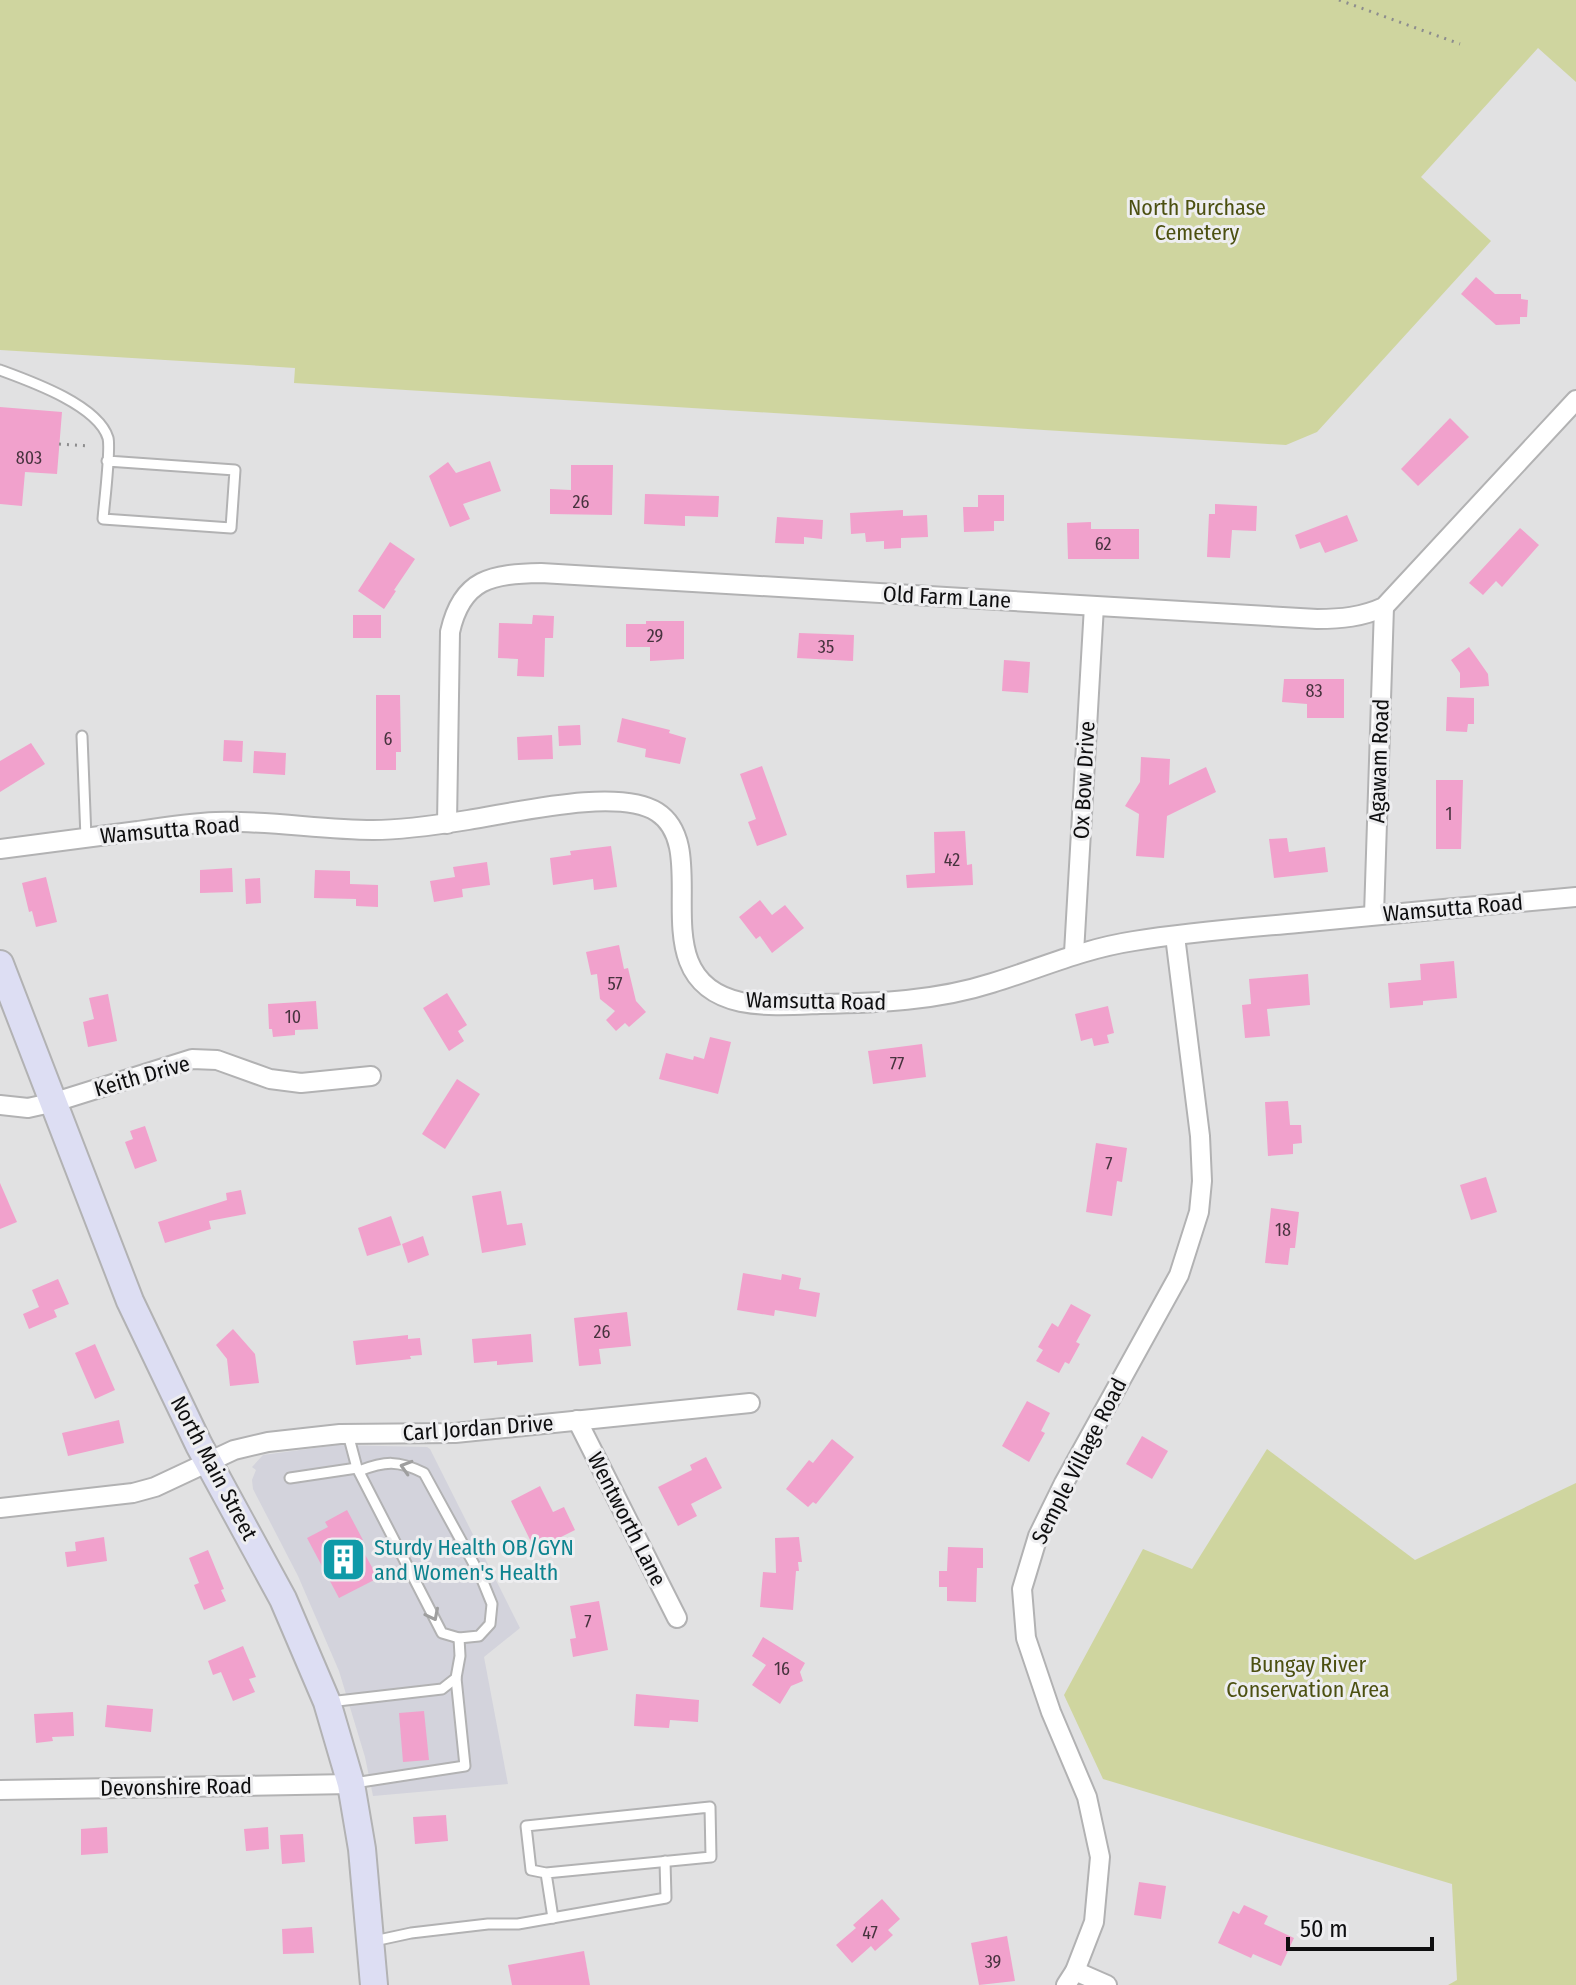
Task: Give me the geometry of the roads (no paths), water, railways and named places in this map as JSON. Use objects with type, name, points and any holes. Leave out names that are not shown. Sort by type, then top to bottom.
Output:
[{"type":"main road","name":"North Main Street","points":[[0,964],[130,1301],[209,1463],[283,1599],[327,1702],[351,1784],[362,1849],[374,1985]]},
{"type":"street","points":[[1384,607],[1576,400]]},
{"type":"street","name":"Old Farm Lane","points":[[447,824],[450,632],[454,611],[462,596],[479,583],[495,577],[541,573],[1317,619],[1368,615],[1384,607]]},
{"type":"street","name":"Ox Bow Drive","points":[[1074,953],[1094,606]]},
{"type":"street","name":"Agawam Road","points":[[1374,915],[1384,607]]},
{"type":"street","name":"Wamsutta Road","points":[[0,849],[215,822],[375,830],[447,824],[598,802],[643,805],[661,814],[671,828],[678,850],[684,945],[690,966],[700,980],[717,992],[740,1002],[775,1004],[885,1003],[946,995],[990,984],[1074,953],[1131,941],[1576,897]]},
{"type":"street","name":"Semple Village Road","points":[[1070,1978],[1094,1922],[1100,1857],[1087,1797],[1051,1712],[1026,1638],[1022,1589],[1038,1536],[1064,1483],[1179,1275],[1199,1212],[1202,1181],[1200,1136],[1175,936]]},
{"type":"street","name":"Keith Drive","points":[[0,1105],[28,1108],[55,1102],[192,1059],[217,1060],[270,1079],[301,1083],[371,1076]]},
{"type":"street","name":"Carl Jordan Drive","points":[[0,1508],[133,1493],[155,1487],[234,1450],[268,1442],[348,1434],[455,1433],[750,1403]]},
{"type":"street","name":"Wentworth Lane","points":[[577,1420],[677,1618]]},
{"type":"street","name":"Devonshire Road","points":[[0,1790],[351,1784]]},
{"type":"street","points":[[1070,1978],[1107,1985]]},
{"type":"lane","points":[[0,370],[37,384],[90,413],[108,439],[103,519],[231,528],[235,470],[107,461]]},
{"type":"lane","points":[[82,736],[86,838]]},
{"type":"lane","points":[[290,1478],[358,1470],[382,1462],[411,1466],[424,1473],[481,1577],[492,1604],[490,1624],[479,1636],[459,1638],[442,1633],[358,1470],[348,1434]]},
{"type":"lane","points":[[351,1784],[465,1766],[456,1678],[459,1638]]},
{"type":"lane","points":[[327,1702],[442,1689],[456,1678]]},
{"type":"lane","points":[[710,1807],[711,1857],[546,1873],[531,1870],[526,1826],[710,1807]]},
{"type":"lane","points":[[370,1942],[411,1933],[488,1924],[518,1924],[666,1898],[665,1861]]},
{"type":"lane","points":[[546,1873],[553,1918]]},
{"type":"place","name":"Sturdy Health OB/GYN and Women's Health","points":[[343,1560]]},
{"type":"park label","name":"North Purchase Cemetery","points":[[1197,220]]},
{"type":"park label","name":"Bungay River Conservation Area","points":[[1308,1676]]}]
